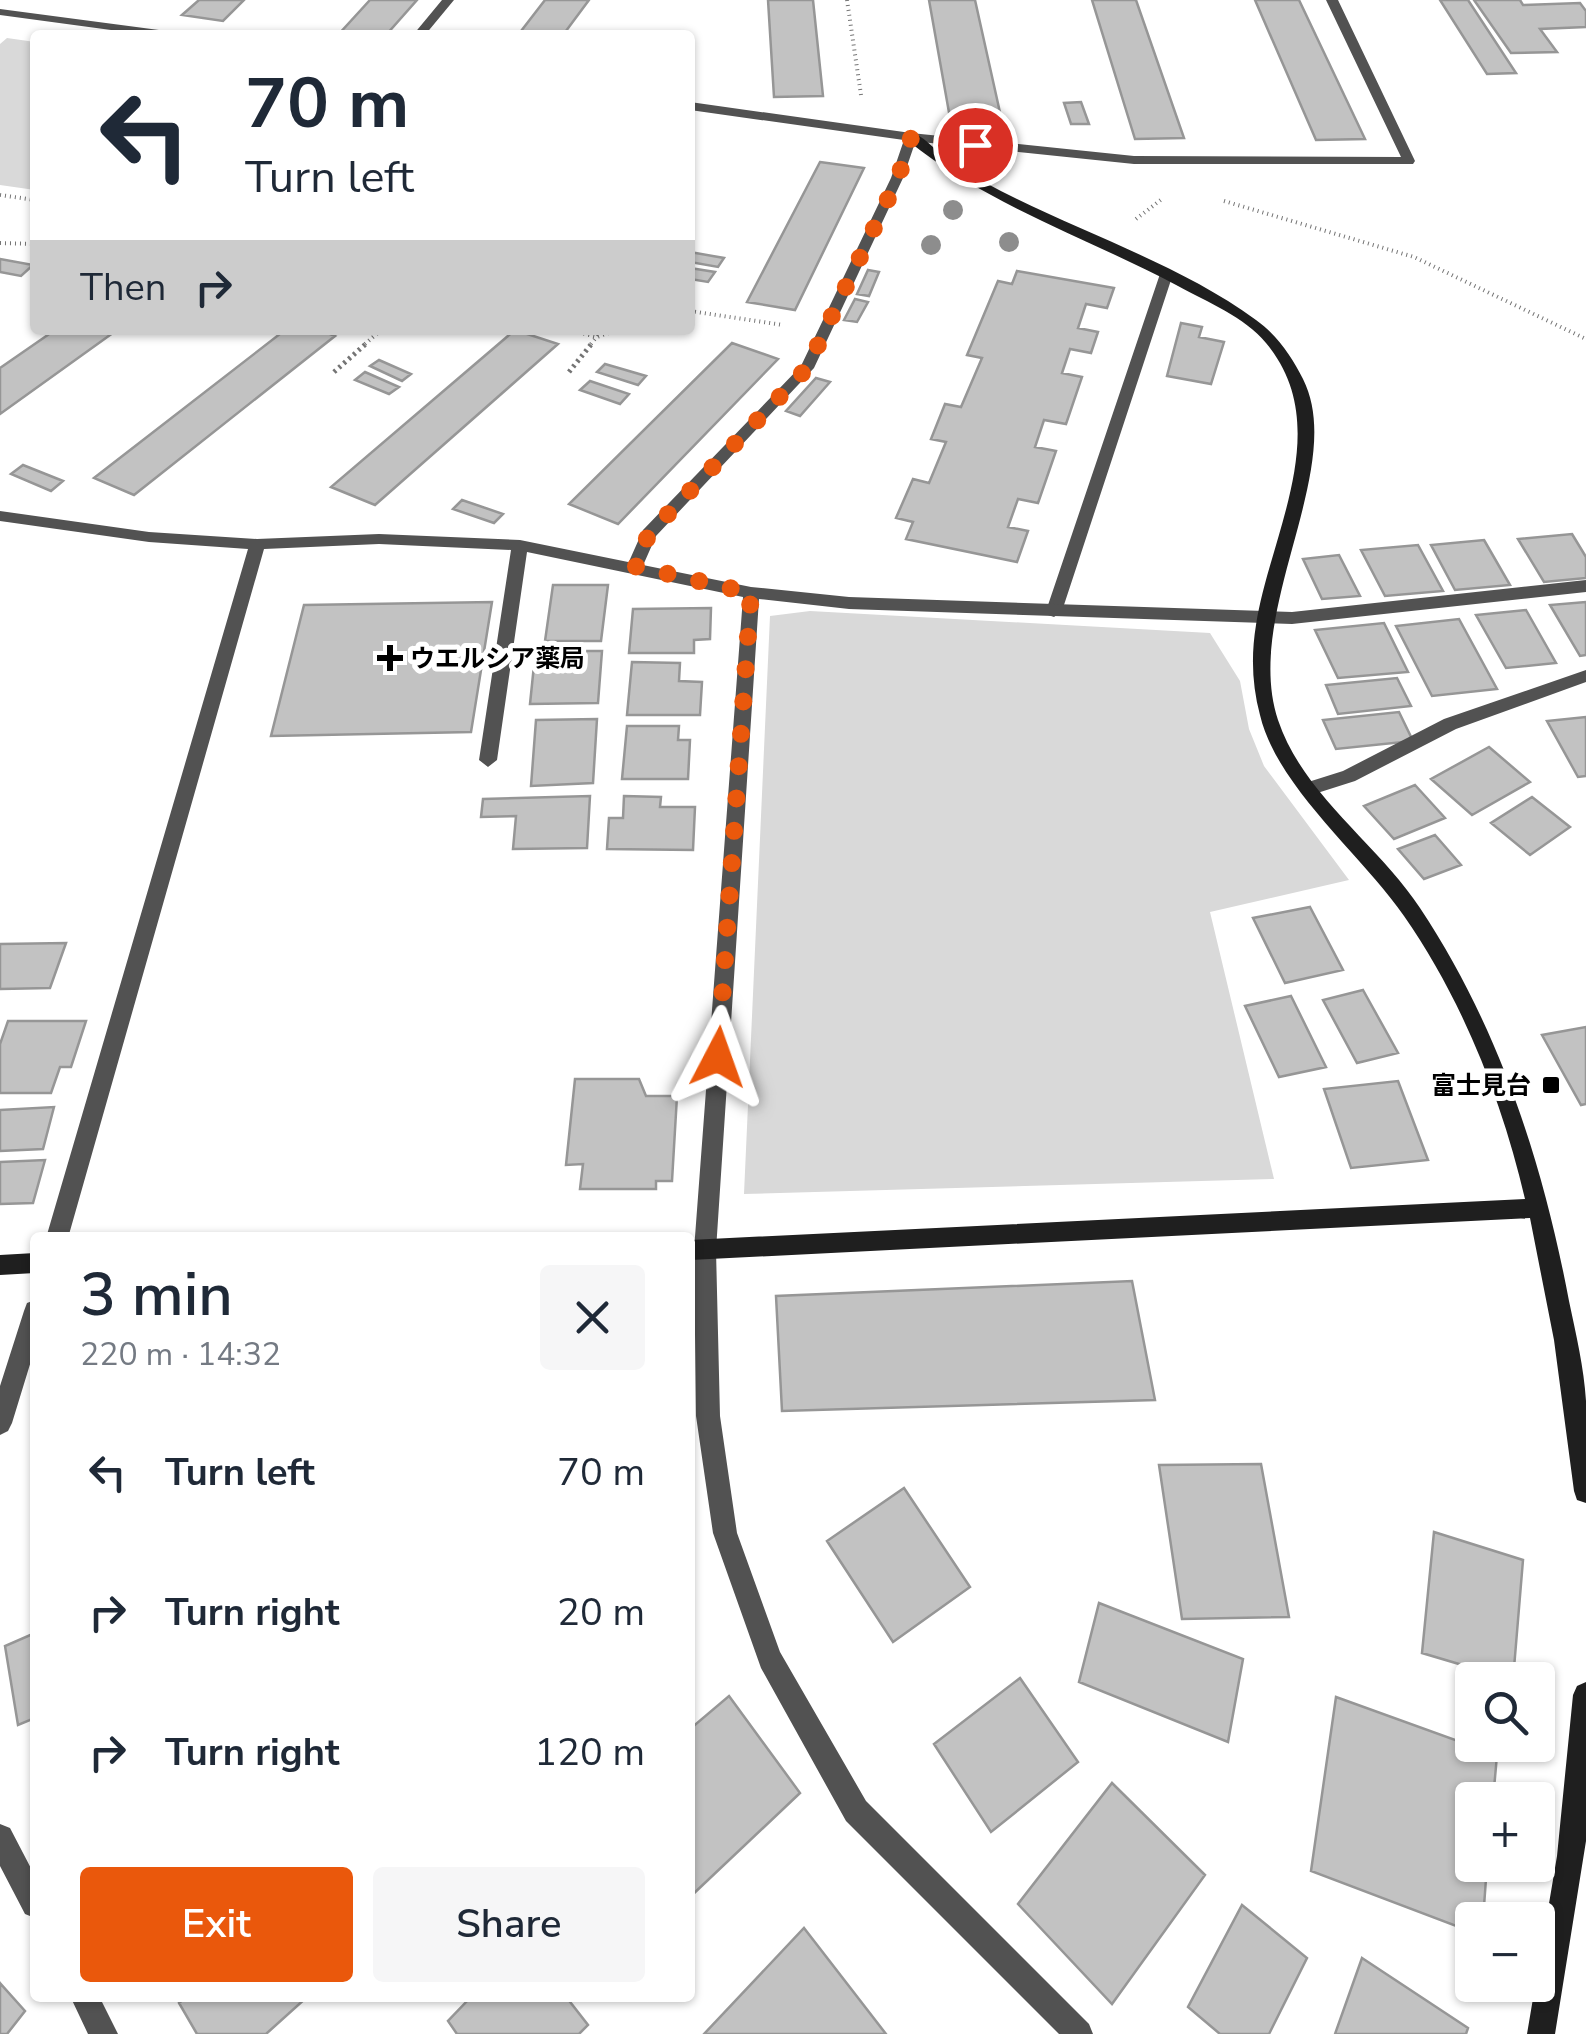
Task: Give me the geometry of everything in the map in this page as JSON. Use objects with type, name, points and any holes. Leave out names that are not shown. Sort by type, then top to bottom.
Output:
[{"type":"street","points":[[423,30],[448,0]]},
{"type":"street","points":[[695,107],[911,138],[1134,160],[1410,161],[1332,0]]},
{"type":"street","points":[[0,12],[136,30]]},
{"type":"street","points":[[911,138],[962,176],[1166,274],[1245,318],[1273,342],[1294,372],[1306,402],[1308,435],[1266,616],[1259,677],[1269,720],[1311,788],[1413,912],[1492,1055],[1540,1208],[1573,1376],[1586,1491]]},
{"type":"street","points":[[634,566],[649,534],[807,368],[898,178],[911,138]]},
{"type":"street","points":[[1054,611],[1166,274]]},
{"type":"street","points":[[0,516],[149,537],[257,544],[379,540],[520,545],[751,593],[849,603],[1292,618],[1586,586]]},
{"type":"street","points":[[59,1232],[257,544]]},
{"type":"street","points":[[488,760],[520,545]]},
{"type":"street","points":[[751,593],[697,1250],[708,1416],[725,1533],[770,1659],[856,1811],[1078,2034]]},
{"type":"street","points":[[1311,788],[1349,776],[1450,724],[1586,676]]},
{"type":"street","points":[[697,1250],[1540,1208]]},
{"type":"street","points":[[0,1265],[30,1264]]},
{"type":"street","points":[[0,1423],[30,1327]]},
{"type":"street","points":[[1540,2034],[1579,1860],[1586,1695]]},
{"type":"street","points":[[0,1838],[30,1895]]},
{"type":"street","points":[[87,2002],[104,2034]]},
{"type":"path","points":[[847,0],[862,106],[854,130]]},
{"type":"path","points":[[0,195],[30,199]]},
{"type":"path","points":[[1105,244],[1160,200],[1172,197]]},
{"type":"path","points":[[1220,200],[1414,257],[1586,339]]},
{"type":"path","points":[[0,243],[30,244]]},
{"type":"path","points":[[695,312],[826,332]]},
{"type":"path","points":[[334,372],[375,335]]},
{"type":"path","points":[[589,335],[597,337]]},
{"type":"path","points":[[569,372],[603,335]]},
{"type":"shaded area","points":[[7,38],[30,41],[30,189],[0,185],[0,44]]},
{"type":"shaded area","points":[[810,611],[1210,633],[1240,681],[1249,729],[1264,766],[1349,880],[1210,912],[1274,1179],[744,1194],[770,616]]},
{"type":"building","points":[[199,0],[244,0],[223,21],[182,15]]},
{"type":"building","points":[[370,0],[417,0],[390,30],[343,30]]},
{"type":"building","points":[[545,0],[589,0],[567,30],[522,30]]},
{"type":"building","points":[[768,0],[813,0],[823,96],[774,97]]},
{"type":"building","points":[[929,0],[975,0],[1001,117],[950,118]]},
{"type":"building","points":[[1092,0],[1136,0],[1184,138],[1135,139]]},
{"type":"building","points":[[1255,0],[1299,0],[1365,139],[1316,140]]},
{"type":"building","points":[[1440,0],[1468,0],[1516,73],[1487,74]]},
{"type":"building","points":[[1474,0],[1520,0],[1523,5],[1580,3],[1586,11],[1586,27],[1540,29],[1557,52],[1511,53]]},
{"type":"building","points":[[1081,102],[1089,124],[1071,124],[1064,103]]},
{"type":"building","points":[[820,162],[864,168],[795,310],[747,302]]},
{"type":"building","points":[[695,253],[724,258],[718,267],[695,263]]},
{"type":"building","points":[[0,259],[30,264],[21,276],[0,272]]},
{"type":"building","points":[[695,269],[715,272],[708,282],[695,280]]},
{"type":"building","points":[[868,270],[879,272],[869,296],[857,294]]},
{"type":"building","points":[[1017,271],[1114,288],[1107,308],[1086,304],[1078,328],[1098,332],[1091,353],[1070,349],[1062,373],[1082,377],[1066,424],[1044,420],[1035,447],[1056,451],[1038,503],[1018,499],[1008,527],[1028,531],[1017,562],[906,539],[913,522],[896,518],[913,479],[929,483],[946,442],[931,439],[945,404],[961,407],[982,358],[967,355],[998,281],[1012,284]]},
{"type":"building","points":[[855,299],[868,302],[857,322],[844,320]]},
{"type":"building","points":[[1181,323],[1202,327],[1199,337],[1224,342],[1211,384],[1167,376]]},
{"type":"building","points":[[48,335],[110,335],[0,414],[0,368]]},
{"type":"building","points":[[279,335],[335,336],[134,495],[94,478]]},
{"type":"building","points":[[509,335],[530,335],[558,344],[375,505],[331,487]]},
{"type":"building","points":[[732,343],[778,359],[618,524],[569,504]]},
{"type":"building","points":[[379,360],[411,374],[402,381],[370,366]]},
{"type":"building","points":[[605,364],[646,376],[638,385],[597,372]]},
{"type":"building","points":[[365,372],[399,387],[389,394],[355,380]]},
{"type":"building","points":[[816,378],[830,382],[800,416],[786,411]]},
{"type":"building","points":[[590,381],[629,394],[620,404],[580,390]]},
{"type":"building","points":[[23,465],[63,481],[51,491],[11,474]]},
{"type":"building","points":[[462,500],[503,514],[494,523],[453,509]]},
{"type":"building","points":[[1572,534],[1586,557],[1586,578],[1544,582],[1518,539]]},
{"type":"building","points":[[1484,540],[1510,585],[1455,590],[1431,545]]},
{"type":"building","points":[[1418,545],[1443,591],[1385,596],[1361,550]]},
{"type":"building","points":[[1339,555],[1360,596],[1322,599],[1303,559]]},
{"type":"building","points":[[553,585],[608,585],[601,641],[545,641]]},
{"type":"building","points":[[492,602],[471,732],[271,736],[304,605]]},
{"type":"building","points":[[1586,602],[1586,655],[1580,656],[1550,605]]},
{"type":"building","points":[[711,608],[710,639],[694,640],[694,653],[629,653],[633,609]]},
{"type":"building","points":[[1526,610],[1556,663],[1506,668],[1476,615]]},
{"type":"building","points":[[1459,619],[1497,689],[1432,696],[1396,626]]},
{"type":"building","points":[[1384,623],[1408,672],[1338,678],[1315,630]]},
{"type":"building","points":[[552,651],[602,651],[598,703],[530,704],[534,665],[550,664]]},
{"type":"building","points":[[632,662],[680,663],[679,681],[702,682],[700,715],[627,715]]},
{"type":"building","points":[[1397,678],[1411,706],[1338,714],[1326,685]]},
{"type":"building","points":[[1399,712],[1413,741],[1336,749],[1323,720]]},
{"type":"building","points":[[1586,717],[1586,776],[1578,777],[1547,721]]},
{"type":"building","points":[[597,719],[593,783],[531,786],[536,720]]},
{"type":"building","points":[[627,726],[679,726],[678,740],[690,740],[688,779],[622,779]]},
{"type":"building","points":[[1489,747],[1530,782],[1472,815],[1431,779]]},
{"type":"building","points":[[1415,785],[1445,818],[1394,839],[1364,806]]},
{"type":"building","points":[[590,796],[587,848],[513,849],[516,816],[481,817],[483,799]]},
{"type":"building","points":[[624,796],[661,797],[660,807],[695,807],[693,850],[607,849],[609,818],[623,818]]},
{"type":"building","points":[[1532,797],[1570,827],[1530,855],[1491,823]]},
{"type":"building","points":[[1435,835],[1461,865],[1424,879],[1398,849]]},
{"type":"building","points":[[1310,907],[1343,970],[1285,983],[1253,918]]},
{"type":"building","points":[[66,943],[50,988],[0,989],[0,944]]},
{"type":"building","points":[[1363,990],[1398,1053],[1357,1063],[1323,1000]]},
{"type":"building","points":[[1291,996],[1326,1067],[1279,1077],[1245,1006]]},
{"type":"building","points":[[8,1021],[86,1021],[71,1067],[60,1067],[51,1093],[0,1093],[0,1044]]},
{"type":"building","points":[[1586,1027],[1586,1104],[1581,1105],[1542,1035]]},
{"type":"building","points":[[575,1079],[639,1079],[646,1096],[677,1096],[672,1181],[656,1181],[656,1189],[580,1189],[583,1164],[566,1165]]},
{"type":"building","points":[[1398,1081],[1428,1160],[1351,1168],[1324,1089]]},
{"type":"building","points":[[54,1107],[43,1149],[0,1151],[0,1110]]},
{"type":"building","points":[[45,1160],[33,1203],[0,1204],[0,1162]]},
{"type":"building","points":[[1132,1281],[1155,1400],[782,1411],[776,1296]]},
{"type":"building","points":[[1261,1464],[1289,1617],[1182,1619],[1159,1465]]},
{"type":"building","points":[[904,1488],[970,1587],[893,1642],[827,1541]]},
{"type":"building","points":[[1434,1532],[1523,1560],[1514,1662],[1455,1663],[1422,1653]]},
{"type":"building","points":[[1099,1603],[1243,1659],[1228,1742],[1079,1682]]},
{"type":"building","points":[[30,1635],[30,1720],[18,1725],[5,1646]]},
{"type":"building","points":[[1020,1678],[1078,1762],[991,1832],[934,1744]]},
{"type":"building","points":[[729,1696],[800,1793],[695,1892],[695,1725]]},
{"type":"building","points":[[1336,1697],[1455,1740],[1455,1762],[1496,1762],[1495,1782],[1455,1782],[1455,1882],[1486,1882],[1484,1902],[1455,1902],[1455,1926],[1311,1871]]},
{"type":"building","points":[[1112,1783],[1205,1875],[1112,2004],[1018,1904]]},
{"type":"building","points":[[1242,1905],[1307,1958],[1269,2034],[1220,2034],[1188,2007]]},
{"type":"building","points":[[804,1928],[886,2034],[704,2034]]},
{"type":"building","points":[[1362,1958],[1468,2028],[1466,2034],[1335,2034]]},
{"type":"building","points":[[0,1983],[25,2011],[7,2034],[0,2034]]},
{"type":"building","points":[[302,2002],[266,2034],[197,2034],[179,2003]]},
{"type":"building","points":[[466,2002],[570,2002],[588,2025],[579,2034],[457,2034],[448,2021]]},
{"type":"place","name":"ウエルシア薬局","points":[[390,658]]},
{"type":"place","name":"富士見台","points":[[1551,1085]]},
{"type":"route","points":[[718,1057],[751,593],[634,566],[649,534],[807,368],[898,178],[911,138],[975,145]]}]
